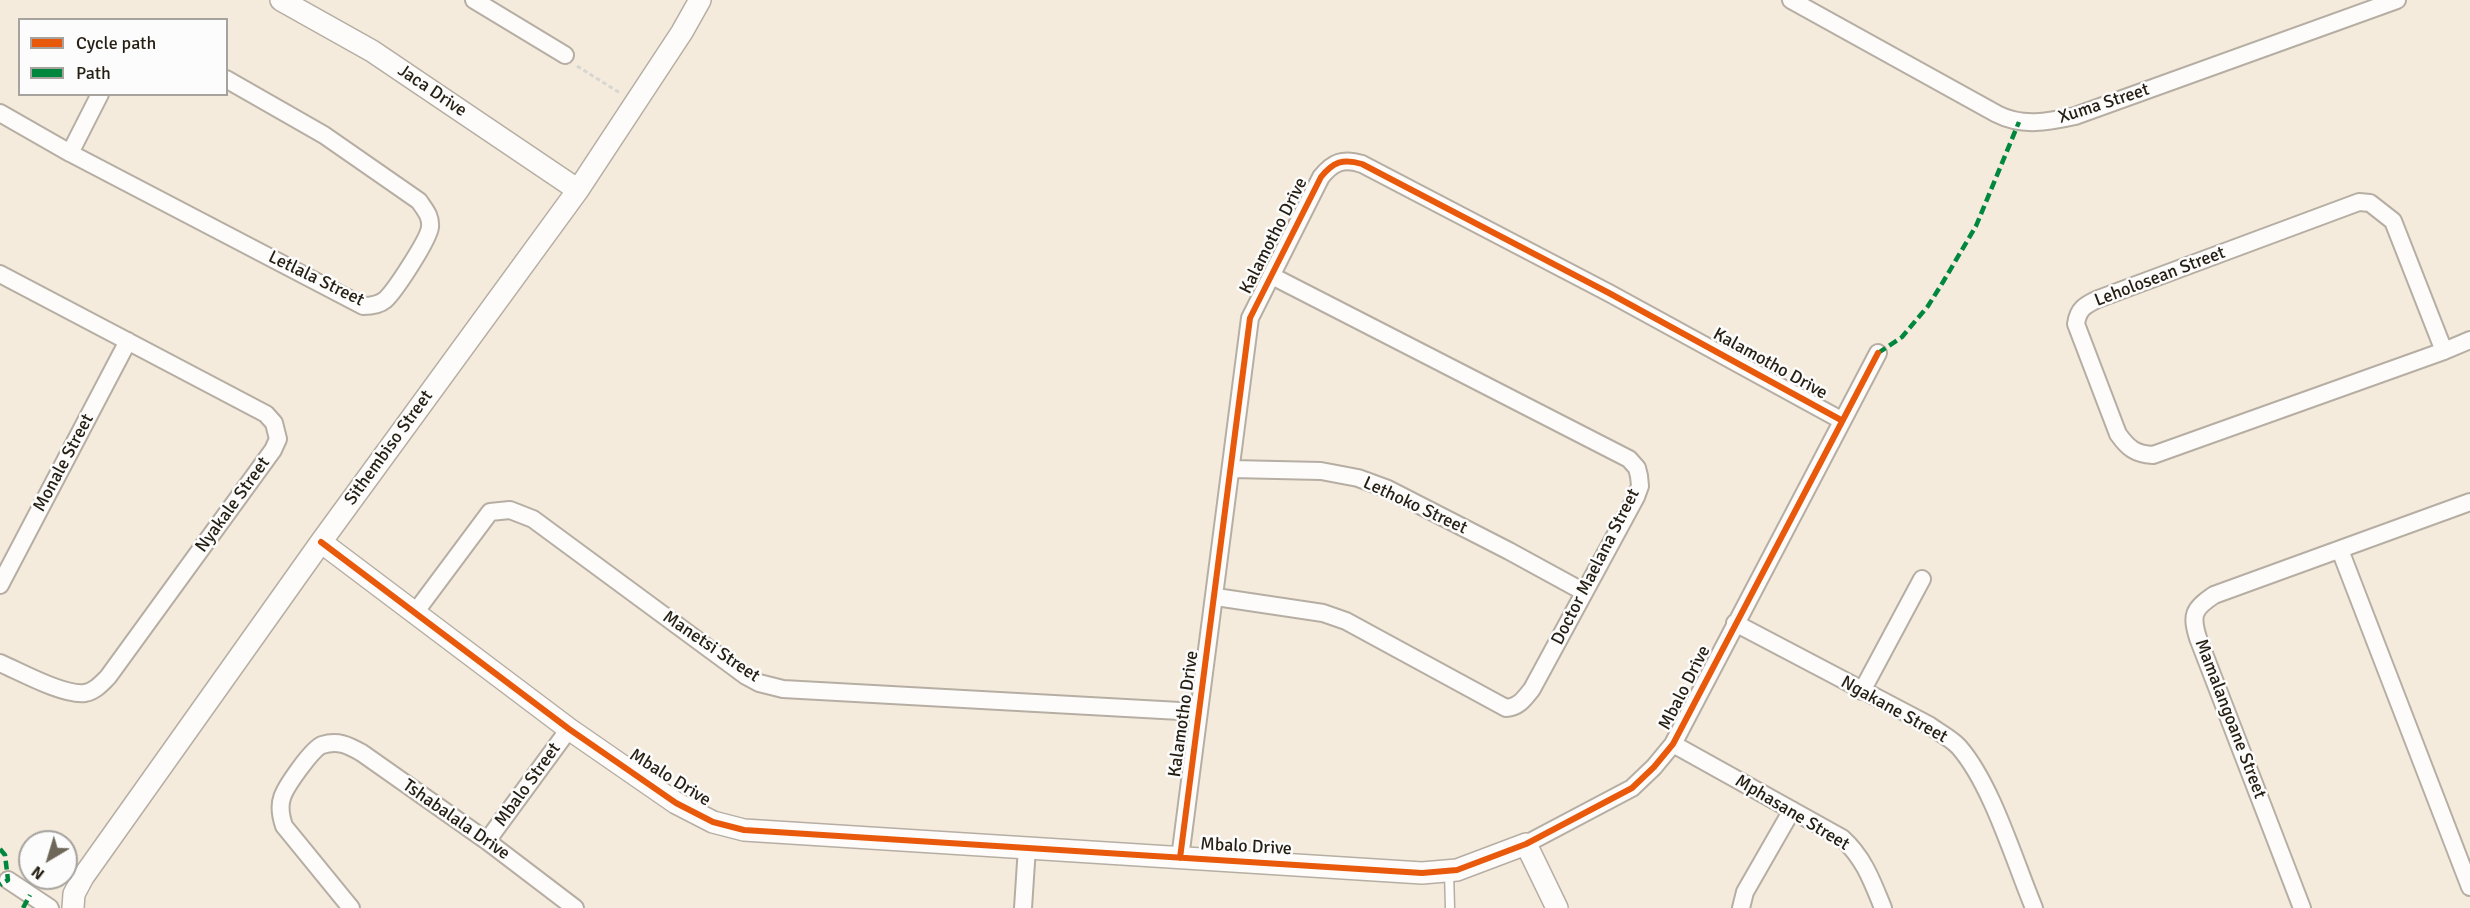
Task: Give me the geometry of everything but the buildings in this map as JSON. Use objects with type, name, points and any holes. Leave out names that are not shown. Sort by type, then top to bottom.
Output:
[{"type":"street","name":"Sithembiso Street","points":[[74,901],[147,786],[321,542],[578,190],[682,32],[700,0]]},
{"type":"street","name":"Xuma Street","points":[[1792,0],[2004,118],[2019,122],[2045,123],[2075,116],[2397,0]]},
{"type":"street","points":[[478,1],[565,55]]},
{"type":"street","name":"Jaca Drive","points":[[287,2],[372,51],[578,190]]},
{"type":"street","name":"Letlala Street","points":[[0,113],[70,153],[363,306],[372,306],[386,299],[426,242],[430,228],[430,215],[419,201],[324,135],[228,80]]},
{"type":"street","points":[[70,153],[99,96]]},
{"type":"street","name":"Kalamotho Drive","points":[[1180,858],[1198,712],[1216,597],[1250,318],[1321,177],[1328,168],[1343,160],[1353,161],[1609,293],[1841,420]]},
{"type":"street","name":"Leholosean Street","points":[[2444,351],[2393,221],[2370,203],[2359,202],[2098,299],[2083,306],[2077,315],[2076,324],[2118,434],[2128,447],[2139,454],[2152,455],[2444,351],[2470,340]]},
{"type":"street","name":"Doctor Maelana Street","points":[[1216,597],[1323,613],[1346,621],[1506,708],[1516,706],[1532,690],[1621,526],[1640,486],[1637,468],[1629,459],[1272,276]]},
{"type":"street","name":"Nyakale Street","points":[[0,663],[68,691],[83,693],[96,690],[108,677],[249,485],[278,439],[274,423],[266,414],[2,278]]},
{"type":"street","name":"Monale Street","points":[[0,585],[128,341]]},
{"type":"street","name":"Mbalo Drive","points":[[321,542],[569,729],[676,803],[713,822],[744,830],[1422,873],[1449,871],[1526,844],[1632,788],[1654,767],[1673,744],[1878,353]]},
{"type":"street","name":"Lethoko Street","points":[[1232,470],[1322,471],[1358,478],[1388,489],[1509,550],[1584,592]]},
{"type":"street","name":"Mamalangoane Street","points":[[2302,908],[2198,638],[2194,614],[2200,604],[2214,596],[2470,502]]},
{"type":"street","name":"Manetsi Street","points":[[414,614],[490,512],[510,510],[533,519],[746,676],[759,683],[783,689],[1198,712]]},
{"type":"street","points":[[2340,550],[2470,887]]},
{"type":"street","points":[[1862,692],[1922,579]]},
{"type":"street","name":"Ngakane Street","points":[[1735,623],[1862,692],[1929,725],[1957,745],[1986,791],[2034,908]]},
{"type":"street","name":"Mbalo Street","points":[[488,841],[569,729]]},
{"type":"street","name":"Tshabalala Drive","points":[[351,908],[284,826],[280,814],[282,797],[309,755],[320,746],[333,743],[344,743],[362,753],[488,841],[575,908]]},
{"type":"street","name":"Mphasane Street","points":[[1673,744],[1842,838],[1855,850],[1868,869],[1883,908]]},
{"type":"street","points":[[1741,908],[1745,892],[1792,810]]},
{"type":"street","points":[[1526,844],[1557,908]]},
{"type":"street","points":[[1023,908],[1027,847]]},
{"type":"street","points":[[8,880],[50,908]]},
{"type":"lane","points":[[1449,871],[1450,908]]},
{"type":"path","points":[[565,55],[575,65],[635,103]]},
{"type":"marked path","points":[[1878,353],[1902,337],[1928,306],[1943,282],[1976,226],[2019,122]]},
{"type":"marked path","points":[[0,849],[5,855],[8,880],[0,885]]},
{"type":"marked path","points":[[23,908],[30,895]]},
{"type":"cycle path","points":[[1180,858],[1250,318],[1321,177],[1334,165],[1349,161],[1362,164],[1609,293],[1841,420]]},
{"type":"cycle path","points":[[321,542],[569,729],[676,803],[713,822],[744,830],[1422,873],[1457,870],[1526,844],[1632,788],[1673,744],[1878,353]]}]
